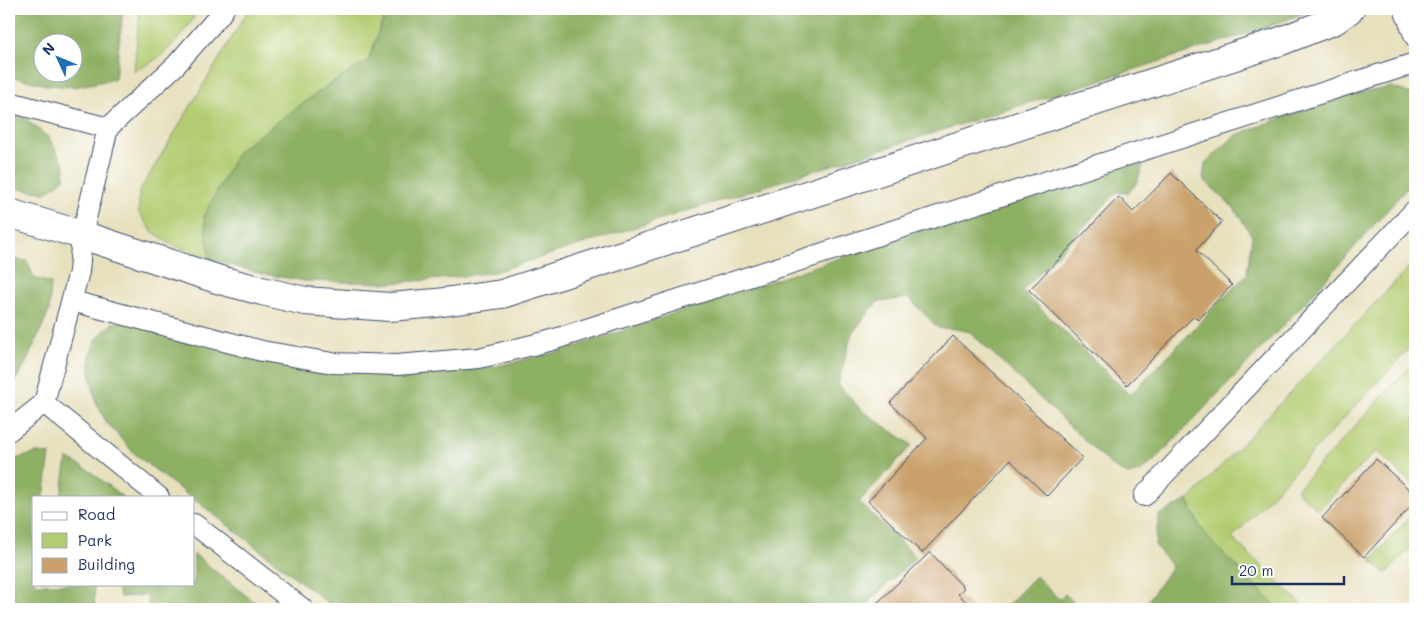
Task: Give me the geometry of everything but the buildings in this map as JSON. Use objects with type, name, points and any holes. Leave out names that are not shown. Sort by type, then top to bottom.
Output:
[{"type":"street","points":[[9,213],[82,234],[220,280],[305,301],[390,307],[502,294],[1281,41],[1334,20],[1350,9]]},
{"type":"lane","points":[[9,431],[44,403],[79,272],[82,234],[108,128],[176,65],[220,16],[224,9]]},
{"type":"lane","points":[[1404,9],[1415,37]]},
{"type":"lane","points":[[72,301],[262,351],[333,363],[397,365],[479,358],[549,341],[1415,63]]},
{"type":"lane","points":[[9,102],[108,128]]},
{"type":"lane","points":[[1144,496],[1415,210]]},
{"type":"lane","points":[[44,403],[158,496]]},
{"type":"lane","points":[[195,525],[303,609]]},
{"type":"green space","points":[[9,9],[123,9],[115,79],[74,87],[34,82],[82,82],[82,32],[32,32],[32,81],[9,76]]},
{"type":"green space","points":[[140,9],[199,9],[172,46],[155,60],[134,71]]},
{"type":"green space","points":[[249,9],[387,9],[368,61],[327,86],[239,150],[204,216],[210,259],[170,244],[151,230],[139,213],[139,192]]},
{"type":"green space","points":[[387,9],[1313,9],[1265,28],[494,272],[390,283],[305,281],[259,273],[210,259],[204,216],[239,150],[327,86],[368,61]]},
{"type":"green space","points":[[1392,87],[1411,94],[1415,99],[1415,179],[1312,295],[1154,461],[1140,472],[1128,475],[1112,466],[970,332],[938,328],[909,298],[877,302],[852,333],[838,384],[862,411],[912,445],[859,502],[916,557],[861,609],[336,609],[195,500],[195,496],[189,496],[135,454],[106,422],[96,402],[90,374],[90,355],[95,341],[112,323],[125,321],[328,370],[396,375],[484,369],[559,352],[1127,162],[1136,162],[1143,167],[1136,184],[1128,193],[1117,192],[1022,291],[1130,395],[1247,274],[1252,236],[1234,208],[1203,179],[1205,163],[1236,135],[1335,98]]},
{"type":"green space","points":[[9,115],[26,119],[49,138],[65,166],[64,179],[46,193],[9,187]]},
{"type":"green space","points":[[9,259],[27,261],[34,278],[51,283],[49,311],[26,363],[9,391]]},
{"type":"green space","points":[[1415,261],[1415,342],[1232,538],[1307,609],[1279,609],[1210,540],[1199,525],[1188,501]]},
{"type":"green space","points":[[1415,361],[1415,487],[1376,451],[1318,510],[1296,490]]},
{"type":"green space","points":[[36,453],[50,454],[44,496],[32,496],[32,586],[93,586],[95,609],[9,609],[9,461]]},
{"type":"green space","points":[[67,458],[90,471],[122,496],[61,496]]},
{"type":"green space","points":[[1188,500],[1199,525],[1210,540],[1279,609],[1142,609],[1172,567],[1155,545],[1159,515]]},
{"type":"green space","points":[[1415,511],[1415,551],[1411,547],[1386,574],[1371,560]]},
{"type":"green space","points":[[195,555],[263,609],[148,609],[147,595],[120,597],[117,586],[195,586]]},
{"type":"green space","points":[[1036,576],[1059,599],[1065,594],[1081,609],[1004,609]]}]
